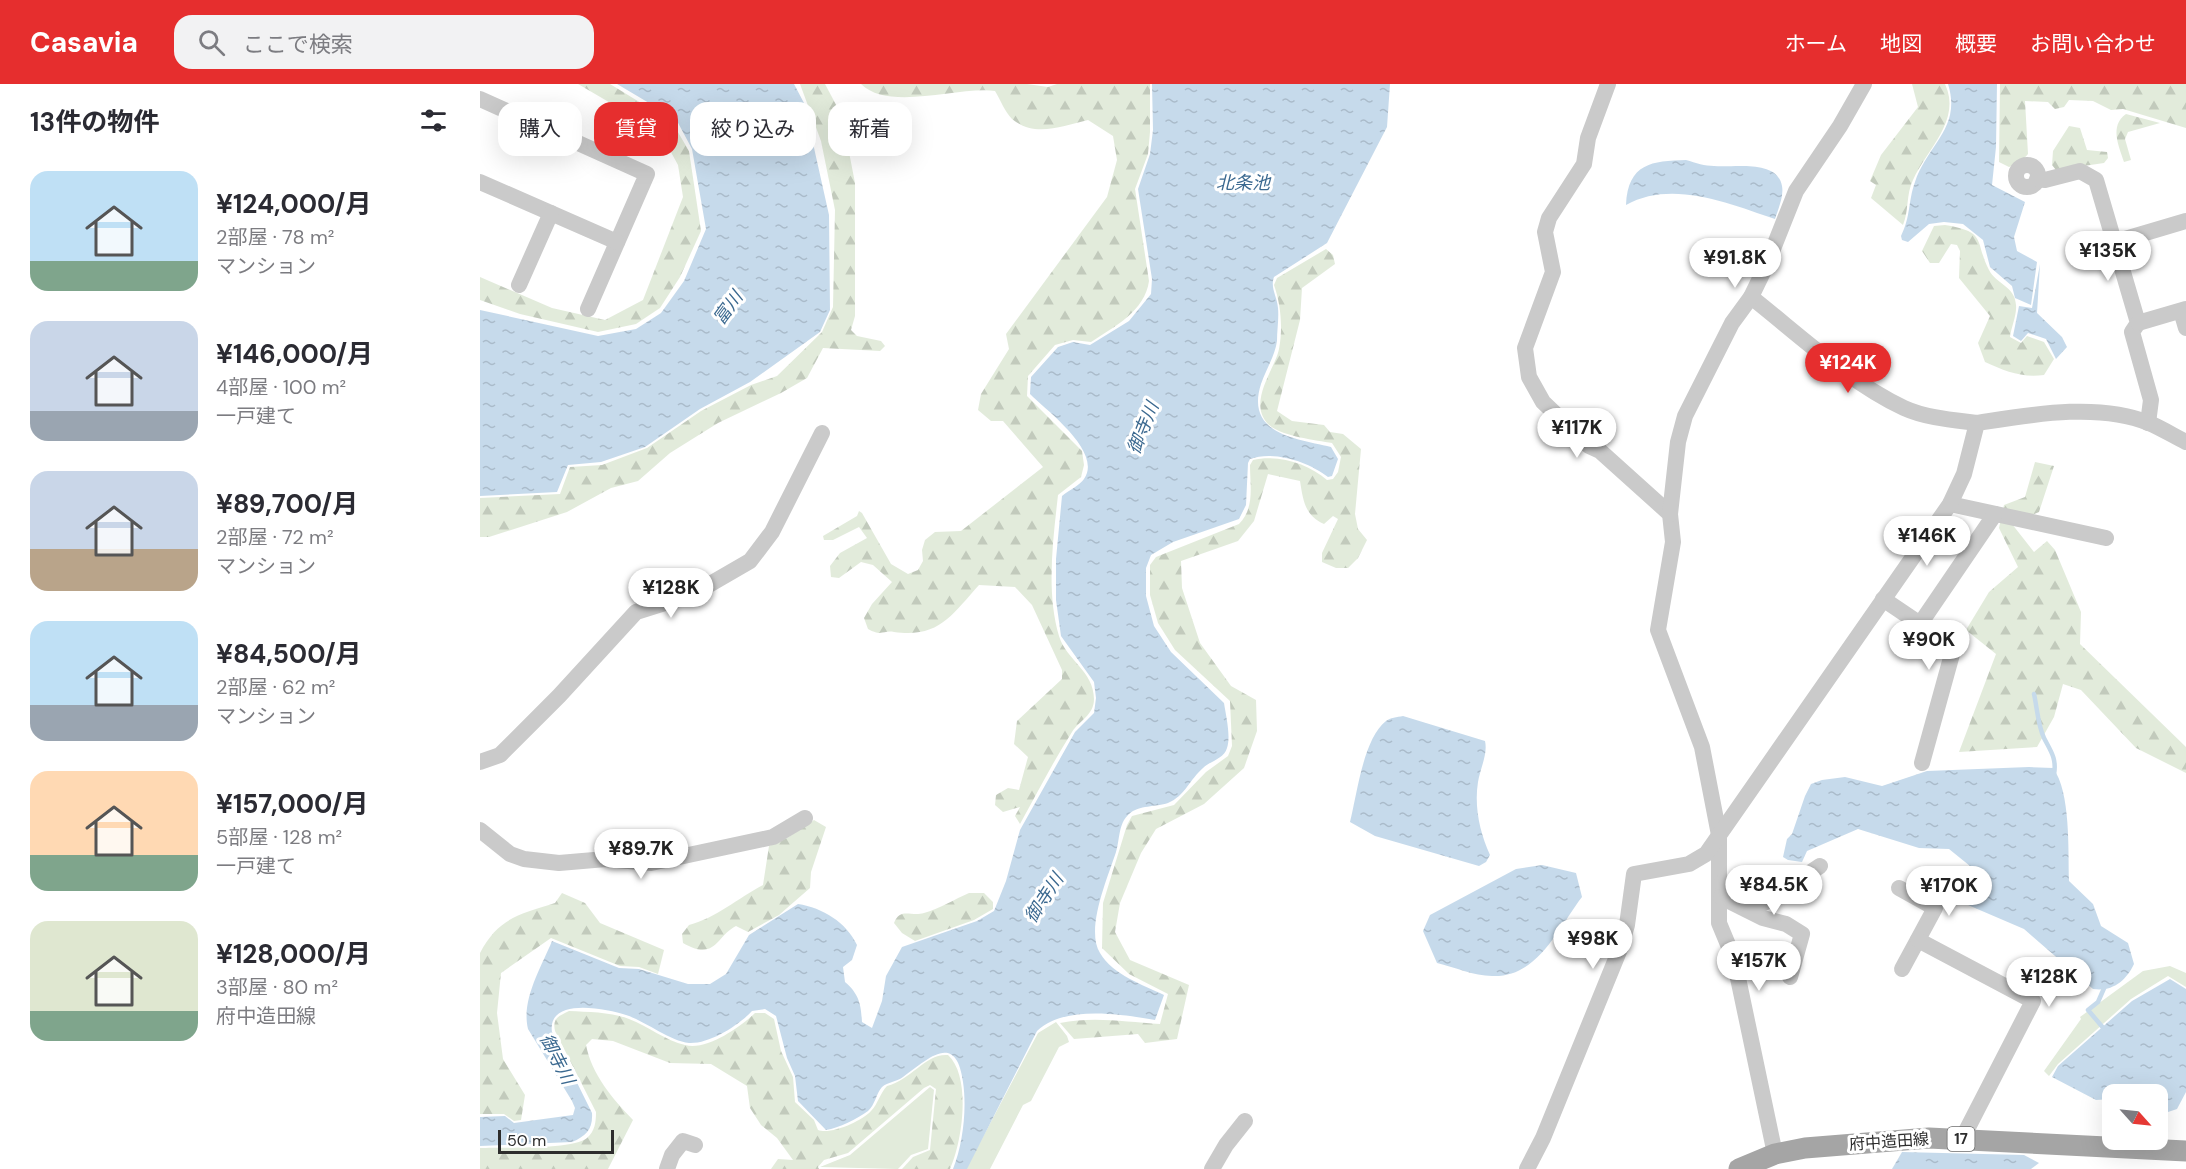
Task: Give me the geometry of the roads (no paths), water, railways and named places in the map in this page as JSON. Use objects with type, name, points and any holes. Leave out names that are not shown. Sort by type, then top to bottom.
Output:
[{"type":"main road","name":"府中造田線","points":[[1739,1169],[1775,1154],[1874,1140],[1962,1139],[2186,1151]]},
{"type":"street","points":[[1608,84],[1588,138],[1584,164],[1549,218],[1545,232],[1553,272],[1525,348],[1529,377],[1543,402],[1556,418],[1589,446],[1600,450],[1670,514]]},
{"type":"street","points":[[1775,1154],[1734,959],[1719,923],[1721,890],[1719,835],[1702,747],[1658,630],[1673,542],[1670,514],[1678,442],[1685,416],[1732,323],[1750,297],[1767,264],[1796,191],[1840,126],[1864,84]]},
{"type":"street","points":[[480,99],[647,174],[588,309]]},
{"type":"street","points":[[2037,179],[2045,180],[2080,171],[2096,180],[2138,323]]},
{"type":"street","points":[[482,188],[551,213],[617,242]]},
{"type":"street","points":[[519,285],[551,213]]},
{"type":"street","points":[[2115,242],[2186,221]]},
{"type":"street","points":[[1750,297],[1869,388],[1906,409],[1937,417],[1977,423],[2070,412],[2101,414],[2148,423],[2186,442]]},
{"type":"street","points":[[2148,423],[2151,400],[2132,332],[2138,323],[2183,310],[2186,328]]},
{"type":"street","points":[[1527,1169],[1548,1128],[1616,958],[1627,925],[1634,874],[1689,864],[1706,854],[1950,504],[1964,474],[1977,423]]},
{"type":"street","points":[[480,762],[500,755],[559,696],[636,612],[693,594],[750,561],[772,532],[822,434]]},
{"type":"street","points":[[1950,504],[2106,538]]},
{"type":"street","points":[[1920,624],[1995,514]]},
{"type":"street","points":[[1883,599],[1954,647],[1922,763]]},
{"type":"street","points":[[482,837],[510,854],[542,862],[606,859],[651,863],[773,837],[805,818]]},
{"type":"street","points":[[1721,890],[1764,903],[1820,867]]},
{"type":"street","points":[[1899,888],[1935,908],[1902,969]]},
{"type":"street","points":[[1721,890],[1763,918],[1786,924],[1802,934],[1790,977]]},
{"type":"street","points":[[1918,940],[2033,1001],[1962,1139]]},
{"type":"street","points":[[1212,1169],[1226,1145],[1245,1121]]},
{"type":"street","points":[[667,1169],[672,1155],[683,1141],[695,1145]]},
{"type":"water","points":[[617,84],[794,84],[803,102],[690,102],[690,145],[678,123],[678,102],[647,102]]},
{"type":"water","name":"北条池","points":[[1152,84],[1390,84],[1387,127],[1327,243],[1274,277],[1273,281],[1278,308],[1277,341],[1261,384],[1258,401],[1260,414],[1267,424],[1289,437],[1331,447],[1338,459],[1332,476],[1328,477],[1291,459],[1270,456],[1250,459],[1246,505],[1239,519],[1173,542],[1151,555],[1146,568],[1146,596],[1154,626],[1171,652],[1224,703],[1228,726],[1227,748],[1223,755],[1198,772],[1179,796],[1168,803],[1133,811],[1125,818],[1099,903],[1095,931],[1100,953],[1120,973],[1164,995],[1155,1020],[1110,1014],[1077,1015],[1062,1017],[1037,1031],[967,1169],[953,1169],[962,1138],[964,1092],[959,1066],[954,1057],[947,1053],[931,1057],[900,1079],[882,1087],[872,1106],[864,1114],[826,1130],[798,1101],[795,1076],[787,1058],[776,1016],[765,1009],[752,1011],[732,1028],[715,1037],[689,1043],[674,1039],[617,1012],[592,1008],[568,1009],[558,1014],[553,1021],[552,1032],[592,1113],[588,1131],[572,1142],[480,1146],[480,1117],[505,1116],[514,1123],[573,1115],[575,1108],[572,1101],[528,1029],[527,1007],[533,984],[552,941],[619,968],[639,969],[688,984],[710,984],[726,974],[749,935],[798,904],[807,906],[833,917],[847,929],[857,945],[852,960],[843,967],[845,982],[858,1000],[862,1022],[872,1028],[882,1001],[886,976],[902,947],[977,921],[994,911],[1006,881],[1020,830],[1075,732],[1094,713],[1096,698],[1094,682],[1061,636],[1056,600],[1056,559],[1062,496],[1084,479],[1088,468],[1086,457],[1080,445],[1060,421],[1030,394],[1031,377],[1058,347],[1073,342],[1090,345],[1129,321],[1151,294],[1152,279],[1138,189],[1150,154],[1153,130]]},
{"type":"water","points":[[1948,84],[1997,84],[1996,147],[1992,185],[2025,202],[2014,237],[2017,251],[2037,262],[2031,305],[2015,298],[2012,286],[1990,267],[1983,240],[1963,224],[1944,222],[1929,224],[1908,242],[1902,240],[1911,196],[1920,169],[1947,125],[1951,99]]},
{"type":"water","name":"富川","points":[[693,156],[816,156],[829,215],[830,310],[820,332],[750,382],[700,409],[645,447],[601,462],[568,465],[557,492],[480,496],[480,310],[598,336],[636,329],[661,313],[684,281],[706,229]]},
{"type":"water","points":[[1686,160],[1711,166],[1764,168],[1772,172],[1778,177],[1782,186],[1775,219],[1720,201],[1681,194],[1662,194],[1626,205],[1631,180],[1644,167],[1663,162]]},
{"type":"water","points":[[2040,264],[2037,313],[2062,337],[2067,347],[2056,359],[2046,339],[2028,333],[2021,341],[2013,336],[2019,306],[2032,308]]},
{"type":"water","points":[[1403,716],[1485,741],[1478,782],[1477,810],[1483,838],[1490,855],[1486,862],[1479,866],[1375,836],[1350,822],[1366,754],[1378,729],[1386,721]]},
{"type":"water","points":[[2053,768],[2059,779],[2066,806],[2069,881],[2093,904],[2101,926],[2128,943],[2134,964],[2127,976],[2112,987],[2093,989],[2024,929],[1954,899],[1970,866],[1949,849],[1919,848],[1858,829],[1807,851],[1802,862],[1783,857],[1787,839],[1792,834],[1811,784],[1845,777],[1882,786],[1927,771]]},
{"type":"water","points":[[1542,865],[1576,873],[1582,897],[1555,936],[1534,960],[1522,969],[1492,976],[1471,973],[1437,963],[1423,931],[1430,915],[1516,869]]},
{"type":"water","points":[[2170,979],[2186,989],[2186,1092],[2177,1109],[2168,1112],[2168,1084],[2102,1084],[2102,1100],[2096,1100],[2052,1077],[2058,1066],[2132,1001]]},
{"type":"water","points":[[1902,1152],[2024,1155],[2039,1163],[2031,1169],[1892,1169]]},
{"type":"waterway","points":[[2034,694],[2040,728],[2054,759],[2054,774]]},
{"type":"waterway","points":[[2105,986],[2098,1002],[2088,1010],[2105,1030]]},
{"type":"water label","name":"御寺川","points":[[1143,428]]},
{"type":"water label","name":"御寺川","points":[[1044,898]]},
{"type":"water label","name":"御寺川","points":[[557,1059]]}]
